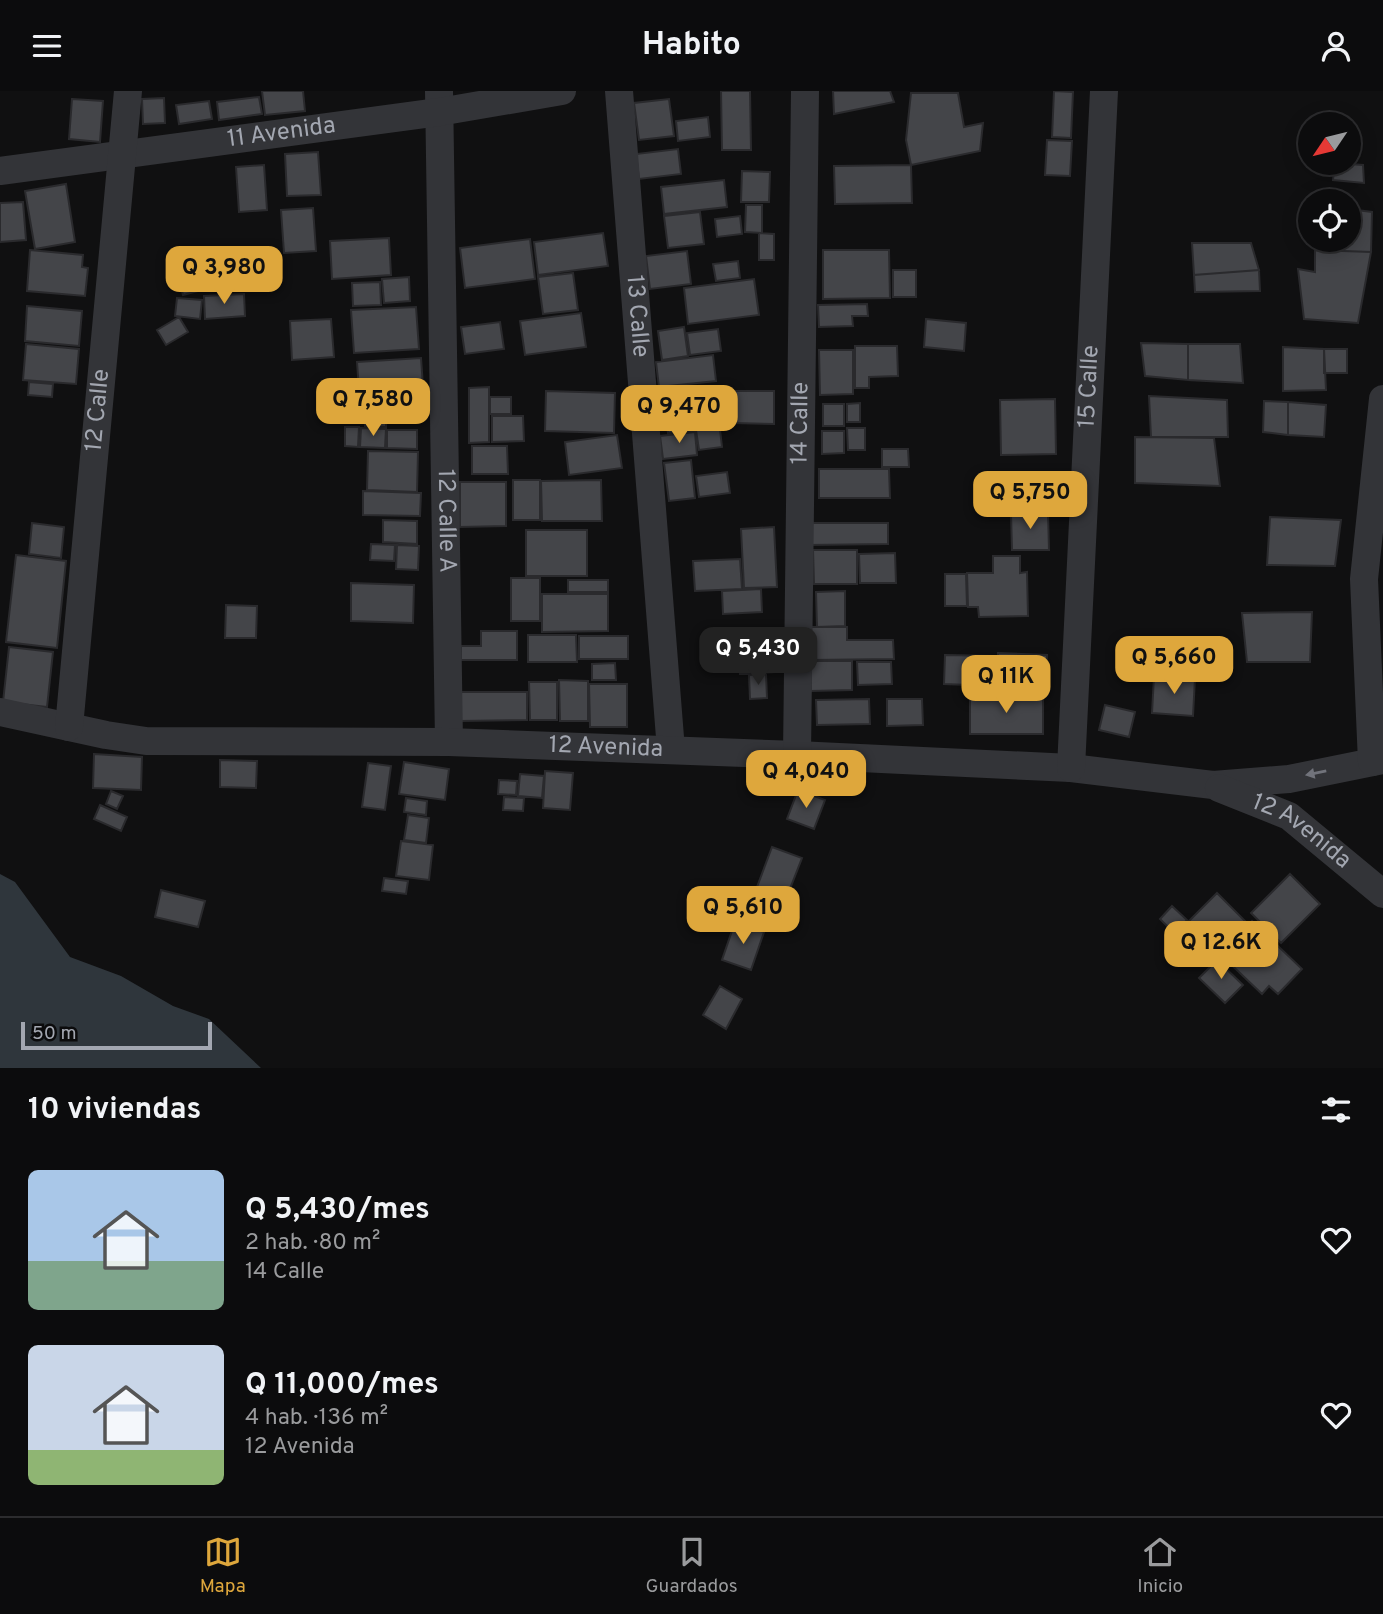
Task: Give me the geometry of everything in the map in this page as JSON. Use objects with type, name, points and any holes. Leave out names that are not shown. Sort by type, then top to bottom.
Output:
[{"type":"street","name":"12 Calle","points":[[69,727],[128,91]]},
{"type":"street","name":"11 Avenida","points":[[0,171],[120,156],[439,101],[562,91]]},
{"type":"street","name":"13 Calle","points":[[618,91],[671,750]]},
{"type":"street","name":"14 Calle","points":[[797,755],[805,91]]},
{"type":"street","name":"15 Calle","points":[[1071,768],[1104,91]]},
{"type":"street","name":"12 Calle A","points":[[439,101],[449,742]]},
{"type":"street","points":[[1378,761],[1364,579],[1383,399]]},
{"type":"street","name":"12 Avenida","points":[[0,712],[146,741],[449,742],[797,755],[1071,768],[1213,785],[1289,779],[1378,761]]},
{"type":"street","name":"12 Avenida","points":[[1213,785],[1289,816],[1383,894]]},
{"type":"shaded area","points":[[0,874],[15,882],[70,957],[121,976],[173,1006],[209,1019],[261,1068],[0,1068]]},
{"type":"building","points":[[262,91],[303,91],[305,111],[265,115]]},
{"type":"building","points":[[721,91],[750,91],[751,150],[722,150]]},
{"type":"building","points":[[833,91],[890,91],[894,102],[834,114]]},
{"type":"building","points":[[1054,91],[1073,92],[1071,138],[1052,137]]},
{"type":"building","points":[[911,93],[958,93],[964,127],[983,123],[980,151],[911,165],[906,140]]},
{"type":"building","points":[[259,97],[262,114],[219,120],[217,102]]},
{"type":"building","points":[[164,98],[165,123],[143,124],[142,99]]},
{"type":"building","points":[[72,99],[103,101],[100,142],[69,139]]},
{"type":"building","points":[[669,99],[674,136],[639,140],[634,103]]},
{"type":"building","points":[[209,101],[212,119],[179,124],[176,105]]},
{"type":"building","points":[[708,117],[710,137],[678,141],[676,121]]},
{"type":"building","points":[[1047,140],[1072,141],[1070,176],[1045,175]]},
{"type":"building","points":[[678,149],[681,174],[639,179],[636,154]]},
{"type":"building","points":[[318,152],[321,195],[287,196],[285,154]]},
{"type":"building","points":[[264,165],[267,210],[239,212],[236,167]]},
{"type":"building","points":[[911,165],[912,203],[835,204],[834,166]]},
{"type":"building","points":[[1363,165],[1364,183],[1333,180],[1334,175],[1362,175]]},
{"type":"building","points":[[742,171],[770,172],[769,202],[741,202]]},
{"type":"building","points":[[724,180],[727,207],[664,214],[661,187]]},
{"type":"building","points":[[66,184],[75,242],[35,249],[25,191]]},
{"type":"building","points":[[23,202],[26,240],[0,242],[0,203]]},
{"type":"building","points":[[746,205],[762,205],[762,233],[745,232]]},
{"type":"building","points":[[313,208],[316,251],[284,253],[281,210]]},
{"type":"building","points":[[1361,211],[1372,212],[1371,252],[1361,252]]},
{"type":"building","points":[[700,212],[704,244],[668,248],[664,216]]},
{"type":"building","points":[[740,216],[742,234],[717,237],[715,219]]},
{"type":"building","points":[[603,233],[608,266],[538,275],[534,242]]},
{"type":"building","points":[[759,233],[774,234],[774,260],[759,260]]},
{"type":"building","points":[[389,238],[391,275],[332,279],[330,241]]},
{"type":"building","points":[[530,239],[535,279],[465,288],[460,248]]},
{"type":"building","points":[[1192,243],[1251,243],[1259,270],[1194,275]]},
{"type":"building","points":[[30,250],[83,255],[82,267],[88,268],[85,296],[27,291]]},
{"type":"building","points":[[823,250],[889,250],[890,298],[823,299]]},
{"type":"building","points":[[687,251],[691,284],[650,289],[646,256]]},
{"type":"building","points":[[1315,252],[1371,252],[1358,323],[1304,319],[1298,269],[1315,272]]},
{"type":"building","points":[[738,261],[740,278],[716,281],[713,264]]},
{"type":"building","points":[[204,269],[209,288],[183,295],[178,276]]},
{"type":"building","points":[[893,270],[916,270],[916,297],[893,297]]},
{"type":"building","points":[[1259,270],[1260,291],[1195,292],[1194,275]]},
{"type":"building","points":[[573,273],[578,310],[543,314],[538,277]]},
{"type":"building","points":[[409,277],[410,301],[384,303],[382,279]]},
{"type":"building","points":[[754,279],[759,315],[688,324],[684,288]]},
{"type":"building","points":[[380,282],[381,305],[353,306],[352,283]]},
{"type":"building","points":[[244,294],[245,316],[205,319],[204,296]]},
{"type":"building","points":[[177,298],[202,300],[200,319],[175,316]]},
{"type":"building","points":[[867,304],[868,316],[852,316],[853,326],[819,327],[818,305]]},
{"type":"building","points":[[27,306],[82,311],[79,346],[25,341]]},
{"type":"building","points":[[416,307],[419,349],[354,353],[351,310]]},
{"type":"building","points":[[581,313],[586,347],[525,355],[520,321]]},
{"type":"building","points":[[179,317],[188,332],[166,345],[157,330]]},
{"type":"building","points":[[331,319],[334,357],[292,360],[290,321]]},
{"type":"building","points":[[926,319],[966,323],[964,351],[924,347]]},
{"type":"building","points":[[500,322],[504,349],[465,354],[461,327]]},
{"type":"building","points":[[684,327],[688,356],[662,360],[658,331]]},
{"type":"building","points":[[718,329],[721,351],[690,355],[687,333]]},
{"type":"building","points":[[1141,343],[1188,344],[1188,380],[1145,376]]},
{"type":"building","points":[[26,344],[79,349],[76,384],[23,380]]},
{"type":"building","points":[[1188,344],[1240,344],[1243,383],[1188,380]]},
{"type":"building","points":[[855,346],[897,346],[898,376],[869,377],[869,388],[855,388]]},
{"type":"building","points":[[1283,347],[1324,349],[1326,390],[1283,391]]},
{"type":"building","points":[[1324,349],[1347,349],[1347,373],[1324,373]]},
{"type":"building","points":[[819,350],[853,350],[853,394],[820,395]]},
{"type":"building","points":[[713,355],[716,381],[659,387],[656,362]]},
{"type":"building","points":[[421,358],[423,386],[359,390],[357,362]]},
{"type":"building","points":[[29,382],[53,384],[52,397],[28,395]]},
{"type":"building","points":[[489,387],[489,442],[469,443],[469,388]]},
{"type":"building","points":[[546,391],[615,393],[614,433],[545,431]]},
{"type":"building","points":[[734,391],[774,391],[774,424],[733,423]]},
{"type":"building","points":[[716,395],[722,447],[699,450],[696,430],[668,433],[663,402]]},
{"type":"building","points":[[1149,396],[1227,400],[1228,437],[1151,437]]},
{"type":"building","points":[[490,397],[511,397],[511,414],[490,414]]},
{"type":"building","points":[[365,399],[387,400],[386,427],[365,426]]},
{"type":"building","points":[[1055,399],[1056,454],[1001,455],[1000,400]]},
{"type":"building","points":[[1264,401],[1288,402],[1288,435],[1263,432]]},
{"type":"building","points":[[1288,402],[1326,405],[1324,437],[1288,435]]},
{"type":"building","points":[[860,403],[860,422],[847,422],[847,404]]},
{"type":"building","points":[[823,404],[844,404],[844,426],[823,426]]},
{"type":"building","points":[[492,416],[523,416],[524,441],[492,442]]},
{"type":"building","points":[[345,427],[359,427],[358,447],[345,446]]},
{"type":"building","points":[[361,428],[386,429],[385,448],[360,447]]},
{"type":"building","points":[[847,428],[865,428],[865,450],[848,450]]},
{"type":"building","points":[[387,430],[417,430],[417,449],[387,448]]},
{"type":"building","points":[[822,431],[844,431],[844,453],[822,454]]},
{"type":"building","points":[[695,432],[697,455],[663,459],[660,436]]},
{"type":"building","points":[[617,435],[622,468],[569,475],[565,442]]},
{"type":"building","points":[[1135,437],[1214,438],[1220,486],[1135,483]]},
{"type":"building","points":[[472,446],[507,446],[508,474],[472,474]]},
{"type":"building","points":[[882,449],[908,449],[909,467],[882,467]]},
{"type":"building","points":[[368,451],[418,452],[417,492],[367,490]]},
{"type":"building","points":[[691,460],[695,498],[669,501],[664,463]]},
{"type":"building","points":[[819,469],[889,469],[890,498],[819,498]]},
{"type":"building","points":[[727,472],[730,493],[699,497],[696,476]]},
{"type":"building","points":[[513,480],[540,480],[540,520],[513,520]]},
{"type":"building","points":[[601,480],[602,521],[542,521],[541,481]]},
{"type":"building","points":[[460,482],[506,482],[506,526],[460,527]]},
{"type":"building","points":[[363,491],[421,493],[420,516],[363,515]]},
{"type":"building","points":[[1048,512],[1049,550],[1012,550],[1011,513]]},
{"type":"building","points":[[1270,517],[1341,520],[1335,566],[1267,565]]},
{"type":"building","points":[[383,520],[417,521],[417,544],[383,542]]},
{"type":"building","points":[[32,523],[64,527],[61,558],[29,554]]},
{"type":"building","points":[[807,523],[888,523],[888,544],[808,545]]},
{"type":"building","points":[[774,527],[777,587],[744,588],[741,529]]},
{"type":"building","points":[[526,530],[587,530],[587,576],[526,576]]},
{"type":"building","points":[[371,544],[395,545],[394,561],[370,560]]},
{"type":"building","points":[[397,545],[419,546],[418,570],[396,569]]},
{"type":"building","points":[[813,550],[857,550],[857,584],[814,584]]},
{"type":"building","points":[[895,553],[896,583],[860,583],[859,554]]},
{"type":"building","points":[[16,555],[66,561],[57,648],[6,642]]},
{"type":"building","points":[[993,556],[1020,556],[1020,573],[1027,572],[1028,616],[979,617],[978,607],[968,607],[967,573],[993,573]]},
{"type":"building","points":[[740,559],[742,589],[695,591],[693,561]]},
{"type":"building","points":[[945,574],[966,574],[967,606],[945,606]]},
{"type":"building","points":[[511,578],[540,578],[540,621],[511,621]]},
{"type":"building","points":[[568,580],[608,580],[608,592],[568,592]]},
{"type":"building","points":[[351,583],[414,585],[413,623],[351,621]]},
{"type":"building","points":[[761,589],[762,612],[723,614],[722,591]]},
{"type":"building","points":[[845,591],[845,626],[817,627],[816,592]]},
{"type":"building","points":[[542,594],[608,594],[608,631],[542,632]]},
{"type":"building","points":[[226,605],[257,606],[256,638],[225,638]]},
{"type":"building","points":[[1312,612],[1310,662],[1247,662],[1242,613]]},
{"type":"building","points":[[810,627],[847,627],[847,640],[893,640],[894,659],[811,660]]},
{"type":"building","points":[[481,631],[517,631],[517,660],[461,660],[461,646],[481,646]]},
{"type":"building","points":[[528,635],[576,635],[577,662],[528,662]]},
{"type":"building","points":[[579,636],[628,636],[628,659],[579,659]]},
{"type":"building","points":[[774,642],[775,672],[740,674],[738,643]]},
{"type":"building","points":[[9,647],[53,652],[47,707],[3,702]]},
{"type":"building","points":[[998,653],[1047,655],[1046,682],[998,680]]},
{"type":"building","points":[[945,655],[995,656],[994,686],[944,684]]},
{"type":"building","points":[[811,661],[852,661],[852,690],[811,691]]},
{"type":"building","points":[[857,662],[891,662],[892,684],[858,685]]},
{"type":"building","points":[[615,663],[616,680],[592,680],[592,664]]},
{"type":"building","points":[[766,674],[767,698],[750,699],[749,675]]},
{"type":"building","points":[[1154,676],[1195,678],[1193,716],[1152,713]]},
{"type":"building","points":[[559,680],[588,681],[588,721],[560,721]]},
{"type":"building","points":[[529,682],[557,682],[557,720],[530,720]]},
{"type":"building","points":[[589,684],[627,684],[627,727],[590,727]]},
{"type":"building","points":[[459,692],[527,692],[527,720],[460,721]]},
{"type":"building","points":[[970,695],[1043,695],[1043,734],[970,734]]},
{"type":"building","points":[[869,699],[870,724],[817,725],[816,700]]},
{"type":"building","points":[[887,699],[922,699],[923,725],[887,726]]},
{"type":"building","points":[[1105,705],[1135,712],[1129,737],[1099,730]]},
{"type":"building","points":[[94,754],[142,757],[141,790],[93,788]]},
{"type":"building","points":[[220,760],[257,761],[256,788],[220,787]]},
{"type":"building","points":[[404,762],[449,769],[445,800],[399,794]]},
{"type":"building","points":[[368,763],[391,766],[385,810],[362,807]]},
{"type":"building","points":[[545,771],[573,773],[570,810],[543,808]]},
{"type":"building","points":[[520,774],[544,776],[542,798],[518,796]]},
{"type":"building","points":[[499,780],[517,781],[516,795],[498,794]]},
{"type":"building","points":[[798,790],[825,800],[814,829],[787,819]]},
{"type":"building","points":[[111,791],[123,796],[117,809],[106,804]]},
{"type":"building","points":[[504,797],[524,798],[523,811],[503,810]]},
{"type":"building","points":[[406,798],[427,801],[426,815],[404,812]]},
{"type":"building","points":[[100,805],[127,817],[121,831],[94,819]]},
{"type":"building","points":[[408,815],[429,818],[426,843],[404,840]]},
{"type":"building","points":[[401,841],[433,845],[429,880],[396,876]]},
{"type":"building","points":[[772,847],[802,858],[777,922],[748,911]]},
{"type":"building","points":[[1290,874],[1320,904],[1281,943],[1251,913]]},
{"type":"building","points":[[384,878],[408,881],[406,894],[382,891]]},
{"type":"building","points":[[161,890],[205,901],[198,927],[155,917]]},
{"type":"building","points":[[1217,893],[1247,923],[1207,964],[1176,934]]},
{"type":"building","points":[[1172,906],[1187,920],[1174,933],[1160,919]]},
{"type":"building","points":[[1252,921],[1302,969],[1278,994],[1269,986],[1262,994],[1220,954]]},
{"type":"building","points":[[735,922],[764,932],[751,970],[722,960]]},
{"type":"building","points":[[1217,960],[1243,985],[1225,1003],[1199,978]]},
{"type":"building","points":[[720,986],[742,999],[726,1029],[703,1015]]}]
